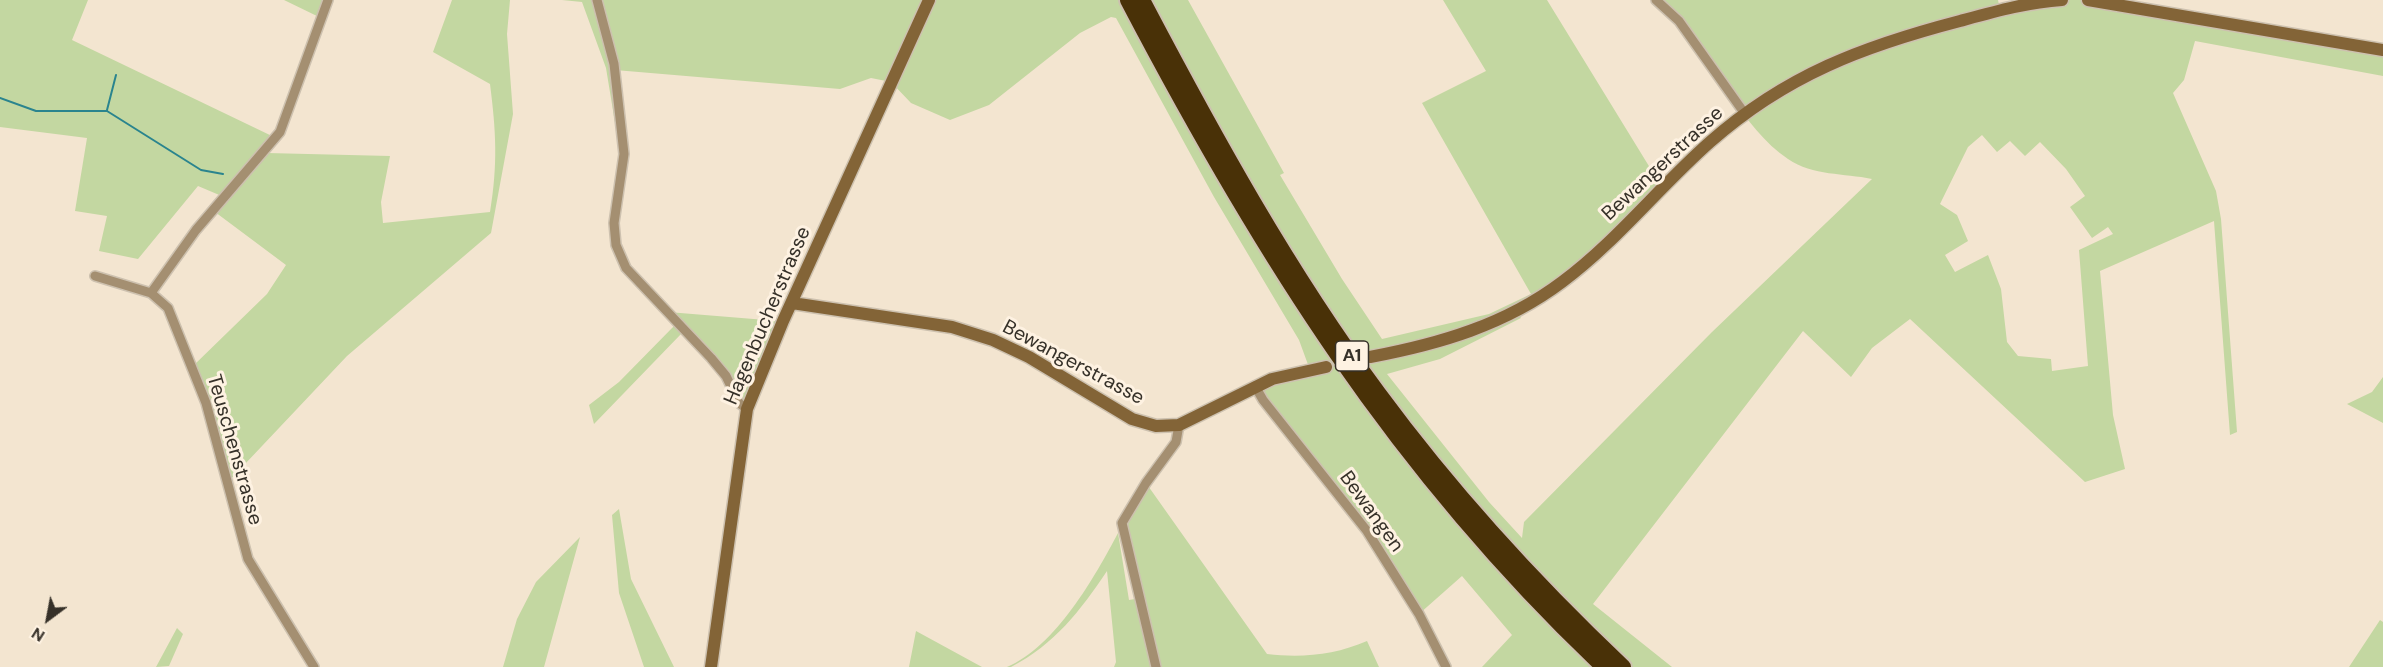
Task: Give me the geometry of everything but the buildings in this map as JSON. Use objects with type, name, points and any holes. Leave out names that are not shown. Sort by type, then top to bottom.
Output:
[{"type":"highway","name":"A1","points":[[1128,0],[1258,234],[1365,396],[1421,470],[1480,539],[1604,667]]},
{"type":"highway","name":"A1","points":[[1142,0],[1264,219],[1312,297],[1377,392],[1493,535],[1558,605],[1623,667]]},
{"type":"street","points":[[95,276],[151,293],[196,230],[279,132],[328,0]]},
{"type":"street","points":[[597,0],[614,63],[624,154],[614,223],[616,245],[626,268],[711,358],[726,376],[739,403],[747,409]]},
{"type":"street","name":"Hagenbucherstrasse","points":[[711,667],[747,409],[792,303],[929,0]]},
{"type":"street","points":[[1656,0],[1679,21],[1745,114]]},
{"type":"street","name":"Bewangerstrasse","points":[[1370,357],[1434,344],[1477,330],[1517,311],[1553,288],[1596,253],[1710,142],[1745,114],[1830,63],[1882,42],[2001,10],[2062,0]]},
{"type":"street","points":[[2088,0],[2383,50]]},
{"type":"street","name":"Teuschenstrasse","points":[[151,293],[168,308],[202,394],[248,559],[314,667]]},
{"type":"street","name":"Bewangerstrasse","points":[[792,303],[952,327],[993,340],[1029,357],[1132,419],[1156,426],[1179,425],[1203,415],[1256,386],[1295,372],[1326,367]]},
{"type":"street","name":"Bewangen","points":[[1256,386],[1263,400],[1367,531],[1419,614],[1446,667]]},
{"type":"street","points":[[1156,667],[1122,523],[1146,483],[1176,442],[1179,425]]},
{"type":"green space","points":[[0,0],[88,0],[72,40],[274,137],[224,197],[198,186],[138,259],[99,251],[107,216],[75,211],[87,138],[0,127]]},
{"type":"green space","points":[[284,0],[325,0],[319,17]]},
{"type":"green space","points":[[452,0],[510,0],[507,34],[513,114],[491,233],[347,356],[228,482],[193,366],[267,294],[286,265],[215,212],[267,153],[390,156],[381,202],[383,223],[490,212],[495,148],[490,84],[433,52]]},
{"type":"green space","points":[[562,0],[1188,0],[1284,173],[1280,175],[1342,279],[1382,339],[1489,314],[1531,294],[1422,103],[1486,71],[1443,0],[1547,0],[1663,189],[1596,253],[1517,311],[1521,318],[1440,359],[1387,374],[1489,502],[1522,538],[1524,522],[1712,332],[1872,179],[1808,168],[1788,159],[1772,146],[1743,113],[1677,19],[1656,0],[1998,0],[2000,9],[2062,0],[2088,0],[2383,50],[2383,76],[2195,41],[2184,80],[2173,93],[2216,191],[2221,219],[2237,432],[2230,435],[2214,221],[2100,271],[2113,415],[2125,469],[2085,482],[1910,319],[1872,348],[1851,377],[1803,331],[1593,604],[1672,667],[1482,667],[1512,635],[1462,576],[1419,614],[1367,531],[1255,386],[1310,370],[1299,340],[1214,197],[1116,18],[1111,17],[1080,33],[989,105],[950,120],[911,103],[891,82],[871,78],[840,89],[615,70],[611,65],[618,141],[606,68],[582,2]],"holes":[[[1982,135],[1997,152],[2010,141],[2025,156],[2040,142],[2066,169],[2085,196],[2070,207],[2092,238],[2108,227],[2113,234],[2079,250],[2088,366],[2052,371],[2051,359],[2018,356],[2007,342],[2001,289],[1988,255],[1955,272],[1945,255],[1968,241],[1957,215],[1940,204],[1968,147]]]},
{"type":"green space","points":[[668,312],[778,321],[746,399],[741,400]]},
{"type":"green space","points":[[674,326],[682,333],[594,424],[589,405],[619,382]]},
{"type":"green space","points":[[2383,377],[2383,423],[2347,404],[2372,392]]},
{"type":"green space","points":[[1146,483],[1267,654],[1293,656],[1318,654],[1343,650],[1367,641],[1379,667],[1114,667],[1116,662],[1107,571],[1087,600],[1054,637],[1027,658],[1007,667],[1025,657],[1041,644],[1072,609],[1098,570],[1118,533],[1129,600],[1135,599],[1137,607],[1122,523]]},
{"type":"green space","points":[[619,509],[631,579],[674,667],[644,667],[619,593],[612,515]]},
{"type":"green space","points":[[580,537],[544,667],[503,667],[517,619],[536,582]]},
{"type":"green space","points":[[2380,620],[2383,622],[2383,667],[2349,667]]},
{"type":"green space","points":[[177,628],[183,634],[169,666],[156,667]]},
{"type":"green space","points":[[916,631],[982,667],[909,667]]},
{"type":"waterway","points":[[107,110],[116,75]]},
{"type":"waterway","points":[[0,98],[36,111],[107,111],[201,170],[223,174]]}]
